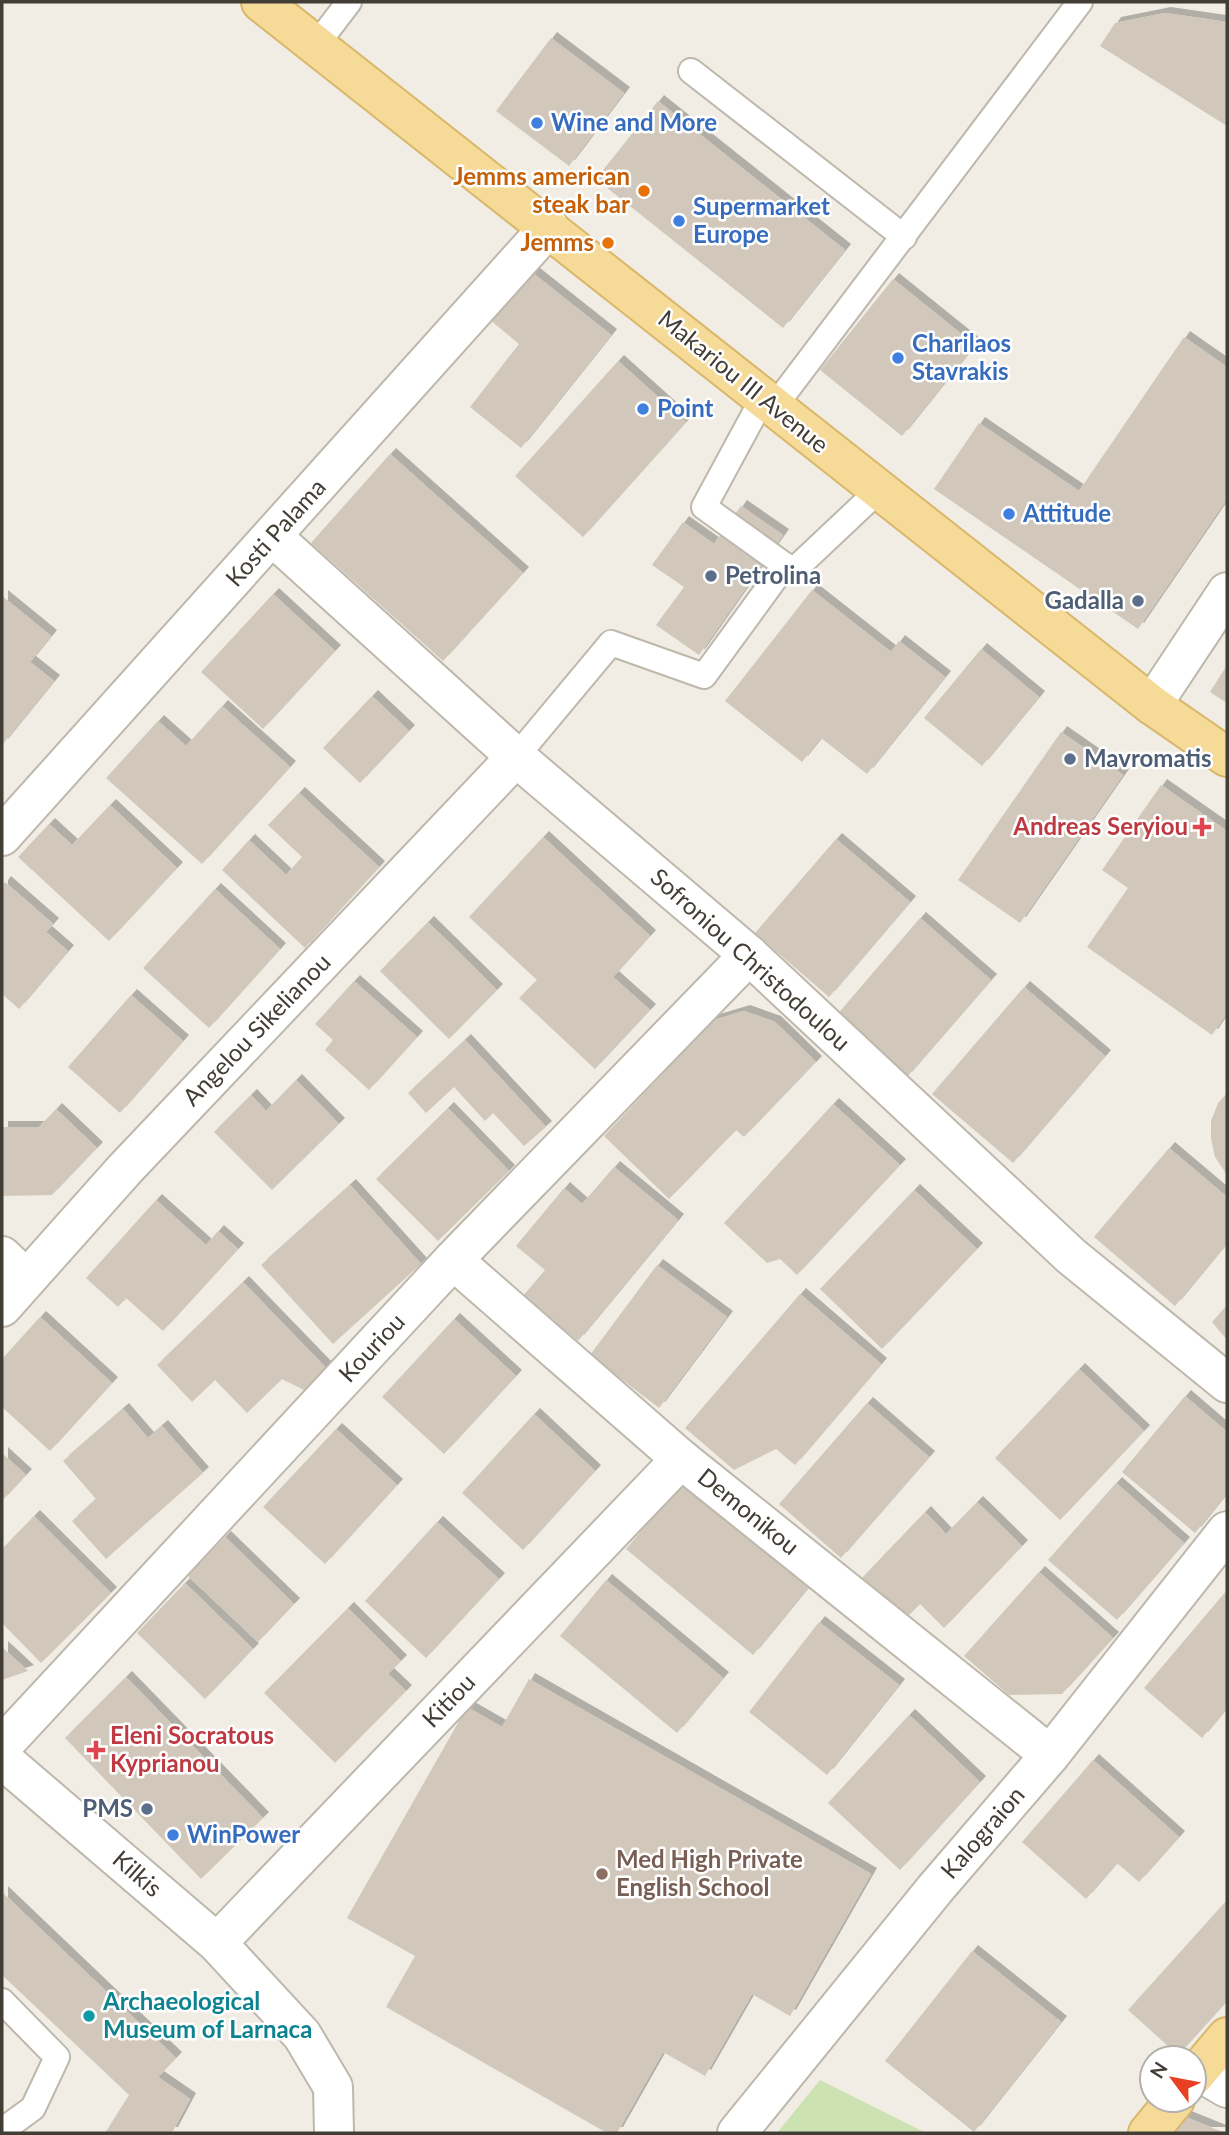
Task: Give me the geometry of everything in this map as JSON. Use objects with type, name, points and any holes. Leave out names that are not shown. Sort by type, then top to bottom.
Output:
[{"type":"main road","name":"Makariou III Avenue","points":[[261,2],[1152,705],[1227,757]]},
{"type":"main road","points":[[1208,2069],[1227,2037]]},
{"type":"main road","points":[[1148,2133],[1168,2114]]},
{"type":"street","name":"Kosti Palama","points":[[6,822],[273,537],[549,228]]},
{"type":"street","name":"Sofroniou Christodoulou","points":[[273,537],[516,757],[749,955],[1071,1256],[1227,1383]]},
{"type":"street","points":[[1152,705],[1227,592]]},
{"type":"street","name":"Angelou Sikelianou","points":[[10,1281],[125,1169],[516,757]]},
{"type":"street","name":"Kouriou","points":[[2,1746],[453,1261],[749,955]]},
{"type":"street","name":"Demonikou","points":[[453,1261],[681,1458],[1050,1755]]},
{"type":"street","name":"Kitiou","points":[[216,1942],[681,1458]]},
{"type":"street","name":"Kalograion","points":[[737,2133],[935,1889],[1050,1755],[1227,1531]]},
{"type":"street","name":"Kilkis","points":[[2,1759],[216,1942],[302,2035],[333,2087],[334,2133]]},
{"type":"lane","points":[[317,44],[349,2]]},
{"type":"lane","points":[[879,490],[793,571],[704,507],[769,403],[921,215],[1069,6]]},
{"type":"lane","points":[[691,71],[904,237]]},
{"type":"lane","points":[[516,757],[611,643],[704,676],[785,565]]},
{"type":"lane","points":[[2,2001],[57,2057],[33,2108],[7,2127],[2,2127]]},
{"type":"green space","points":[[820,2080],[926,2133],[777,2133]]},
{"type":"building","points":[[1165,13],[1227,22],[1227,126],[1100,46],[1115,23]]},
{"type":"building","points":[[551,38],[624,93],[569,166],[496,111]]},
{"type":"building","points":[[658,101],[845,250],[783,328],[596,179]]},
{"type":"building","points":[[529,270],[611,335],[521,448],[470,407],[519,344],[489,319]]},
{"type":"building","name":"Charilaos Stavrakis","points":[[893,279],[975,345],[902,436],[820,370]]},
{"type":"building","points":[[1184,337],[1227,367],[1227,499],[1138,629],[934,489],[979,423],[1079,491]]},
{"type":"building","points":[[618,361],[686,422],[583,537],[515,476]]},
{"type":"building","points":[[390,454],[523,573],[443,661],[311,543]]},
{"type":"building","name":"Petrolina","points":[[741,506],[783,535],[699,655],[656,625],[684,587],[652,565],[683,522],[714,544]]},
{"type":"building","points":[[812,590],[891,652],[899,641],[945,677],[867,774],[821,738],[802,762],[725,701]]},
{"type":"building","points":[[273,594],[335,651],[263,729],[201,672]]},
{"type":"building","points":[[2,596],[51,636],[30,662],[54,681],[2,745]]},
{"type":"building","points":[[981,649],[1039,697],[982,766],[924,718]]},
{"type":"building","points":[[1227,665],[1227,703],[1210,692]]},
{"type":"building","points":[[372,696],[409,731],[360,783],[323,748]]},
{"type":"building","points":[[222,706],[290,767],[202,864],[106,778],[158,721],[186,746]]},
{"type":"building","points":[[1061,732],[1123,775],[1020,923],[958,880]]},
{"type":"building","points":[[1161,785],[1227,831],[1227,1013],[1212,1035],[1087,947],[1128,888],[1102,870]]},
{"type":"building","points":[[299,793],[379,867],[305,948],[222,870],[249,840],[286,875],[302,857],[268,825]]},
{"type":"building","points":[[110,805],[177,868],[109,941],[18,857],[49,824],[72,845]]},
{"type":"building","points":[[543,837],[650,936],[613,977],[650,1010],[595,1069],[519,998],[537,980],[469,917]]},
{"type":"building","points":[[836,839],[910,902],[829,997],[755,933]]},
{"type":"building","points":[[5,882],[53,924],[46,932],[68,951],[19,1009],[2,994],[2,886]]},
{"type":"building","points":[[215,889],[280,949],[209,1028],[143,968]]},
{"type":"building","points":[[920,918],[991,980],[906,1078],[835,1017]]},
{"type":"building","points":[[428,922],[497,990],[449,1039],[380,971]]},
{"type":"building","points":[[354,981],[417,1037],[369,1090],[325,1050],[333,1040],[315,1024]]},
{"type":"building","points":[[1024,987],[1105,1056],[1013,1163],[932,1094]]},
{"type":"building","points":[[131,995],[183,1041],[120,1113],[68,1067]]},
{"type":"building","points":[[744,1011],[775,1022],[816,1062],[744,1137],[736,1130],[669,1199],[604,1136],[714,1020]]},
{"type":"building","points":[[465,1040],[546,1127],[524,1146],[493,1113],[485,1121],[454,1087],[426,1113],[408,1093]]},
{"type":"building","points":[[296,1080],[339,1124],[272,1190],[214,1132],[251,1095],[266,1111]]},
{"type":"building","points":[[1227,1093],[1227,1175],[1215,1157],[1211,1121],[1218,1103]]},
{"type":"building","points":[[833,1104],[900,1165],[797,1275],[780,1259],[767,1263],[724,1223]]},
{"type":"building","points":[[448,1108],[509,1171],[438,1241],[376,1179]]},
{"type":"building","points":[[56,1109],[97,1148],[52,1195],[2,1196],[2,1127],[39,1127]]},
{"type":"building","points":[[1169,1148],[1227,1197],[1227,1243],[1175,1306],[1094,1237]]},
{"type":"building","points":[[614,1167],[678,1220],[578,1341],[523,1296],[545,1270],[516,1246],[564,1188],[582,1204]]},
{"type":"building","points":[[350,1185],[421,1264],[333,1344],[261,1265]]},
{"type":"building","points":[[914,1190],[977,1249],[882,1349],[820,1289]]},
{"type":"building","points":[[156,1200],[206,1245],[218,1231],[238,1249],[163,1331],[126,1298],[118,1307],[86,1278]]},
{"type":"building","points":[[657,1265],[727,1317],[659,1408],[590,1355]]},
{"type":"building","points":[[243,1282],[328,1370],[306,1391],[282,1379],[247,1413],[215,1380],[192,1402],[157,1365]]},
{"type":"building","points":[[800,1294],[881,1364],[795,1465],[776,1449],[734,1470],[685,1428]]},
{"type":"building","points":[[1227,1305],[1227,1340],[1212,1322]]},
{"type":"building","points":[[40,1317],[112,1383],[50,1451],[2,1407],[2,1359]]},
{"type":"building","points":[[454,1319],[516,1376],[444,1454],[382,1397]]},
{"type":"building","points":[[1079,1369],[1144,1431],[1060,1520],[995,1458]]},
{"type":"building","points":[[1185,1396],[1227,1432],[1227,1493],[1195,1533],[1122,1472]]},
{"type":"building","points":[[867,1403],[929,1457],[841,1558],[779,1504]]},
{"type":"building","points":[[123,1409],[148,1438],[162,1426],[203,1473],[106,1559],[72,1521],[96,1499],[63,1461]]},
{"type":"building","points":[[534,1414],[595,1471],[523,1550],[462,1493]]},
{"type":"building","points":[[336,1429],[397,1485],[325,1564],[263,1507]]},
{"type":"building","points":[[2,1453],[26,1475],[2,1501]]},
{"type":"building","points":[[691,1472],[816,1578],[753,1655],[626,1549]]},
{"type":"building","points":[[1116,1483],[1184,1543],[1117,1620],[1048,1560]]},
{"type":"building","points":[[977,1502],[1022,1546],[944,1628],[920,1604],[904,1620],[861,1579],[925,1512],[946,1534]]},
{"type":"building","points":[[34,1516],[111,1593],[41,1663],[2,1623],[2,1549]]},
{"type":"building","points":[[437,1522],[499,1579],[426,1658],[365,1601]]},
{"type":"building","points":[[225,1537],[294,1604],[258,1642],[188,1576]]},
{"type":"building","points":[[1039,1572],[1113,1638],[1062,1694],[1009,1695],[964,1656]]},
{"type":"building","points":[[606,1580],[723,1678],[677,1733],[560,1636]]},
{"type":"building","points":[[185,1583],[253,1649],[205,1699],[137,1633]]},
{"type":"building","points":[[1227,1590],[1227,1708],[1202,1738],[1144,1688]]},
{"type":"building","points":[[348,1608],[401,1661],[388,1674],[406,1691],[335,1763],[264,1693]]},
{"type":"building","points":[[819,1622],[899,1685],[827,1775],[749,1712]]},
{"type":"building","points":[[2,1647],[28,1671],[2,1680]]},
{"type":"building","points":[[126,1677],[263,1818],[201,1879],[65,1738]]},
{"type":"building","points":[[529,1679],[871,1874],[790,2016],[752,1994],[705,2076],[663,2052],[617,2133],[607,2133],[386,2007],[415,1956],[347,1918],[467,1707],[502,1727]]},
{"type":"building","points":[[909,1715],[980,1782],[900,1870],[828,1803]]},
{"type":"building","points":[[1093,1760],[1179,1837],[1139,1882],[1117,1863],[1086,1899],[1022,1842]]},
{"type":"building","name":"Archaeological Museum of Larnaca","points":[[2,1892],[176,2058],[158,2077],[190,2099],[172,2133],[105,2133],[129,2095],[2,1975]]},
{"type":"building","points":[[1227,1900],[1227,2001],[1188,2044],[1166,2044],[1128,2010]]},
{"type":"building","points":[[972,1951],[1061,2022],[974,2132],[885,2061]]},
{"type":"building","points":[[1178,2114],[1225,2133],[1171,2133]]},
{"type":"place","name":"Wine and More","points":[[537,123]]},
{"type":"place","name":"Jemms american steak bar","points":[[644,191]]},
{"type":"place","name":"Supermarket Europe","points":[[679,221]]},
{"type":"place","name":"Jemms","points":[[608,243]]},
{"type":"place","name":"Charilaos Stavrakis","points":[[898,358]]},
{"type":"place","name":"Point","points":[[643,409]]},
{"type":"place","name":"Attitude","points":[[1009,514]]},
{"type":"place","name":"Petrolina","points":[[711,576]]},
{"type":"place","name":"Gadalla","points":[[1138,601]]},
{"type":"place","name":"Mavromatis","points":[[1070,759]]},
{"type":"place","name":"Andreas Seryiou","points":[[1202,827]]},
{"type":"place","name":"Eleni Socratous Kyprianou","points":[[96,1750]]},
{"type":"place","name":"PMS","points":[[147,1809]]},
{"type":"place","name":"WinPower","points":[[173,1835]]},
{"type":"place","name":"Med High Private English School","points":[[602,1874]]},
{"type":"place","name":"Archaeological Museum of Larnaca","points":[[89,2016]]}]
